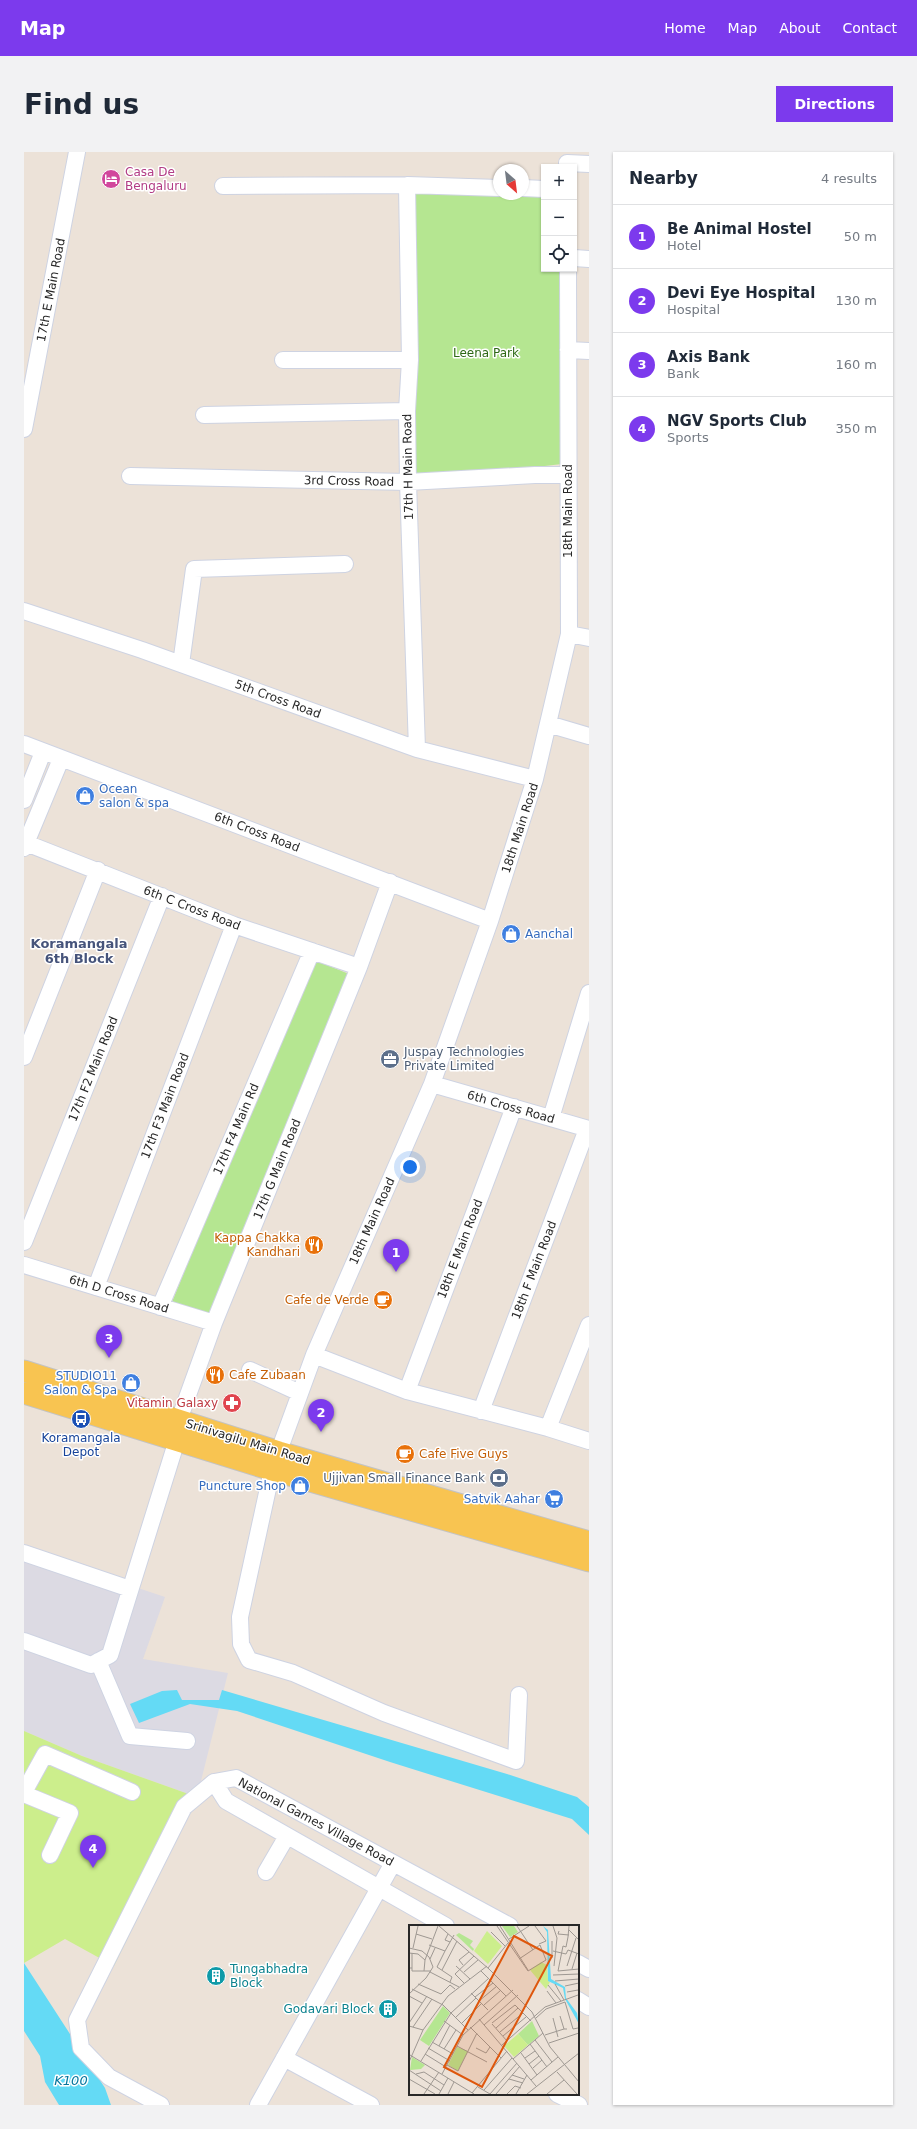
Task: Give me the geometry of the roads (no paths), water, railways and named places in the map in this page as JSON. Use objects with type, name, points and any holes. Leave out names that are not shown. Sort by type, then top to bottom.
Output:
[{"type":"main road","name":"Srinivagilu Main Road","points":[[24,1371],[176,1433]]},
{"type":"main road","name":"Srinivagilu Main Road","points":[[24,1394],[589,1542]]},
{"type":"main road","name":"Srinivagilu Main Road","points":[[276,1461],[589,1561]]},
{"type":"street","name":"17th E Main Road","points":[[24,429],[28,389],[77,152]]},
{"type":"street","points":[[567,161],[589,164]]},
{"type":"street","points":[[223,186],[407,185],[493,188]]},
{"type":"street","name":"17th H Main Road","points":[[407,185],[410,360],[407,412],[408,482],[417,749]]},
{"type":"street","points":[[529,188],[541,189]]},
{"type":"street","points":[[577,258],[589,258]]},
{"type":"street","name":"18th Main Road","points":[[519,1695],[516,1761],[384,1713],[293,1674],[249,1660],[241,1644],[240,1617],[276,1461],[314,1355],[432,1084],[490,920],[535,779],[569,634],[568,272]]},
{"type":"street","points":[[568,350],[589,351]]},
{"type":"street","points":[[283,360],[410,360]]},
{"type":"street","points":[[204,415],[407,412]]},
{"type":"street","name":"3rd Cross Road","points":[[130,476],[408,482],[535,475],[568,475]]},
{"type":"street","points":[[181,664],[194,569],[345,564]]},
{"type":"street","name":"5th Cross Road","points":[[24,611],[181,664],[417,749],[535,779]]},
{"type":"street","points":[[569,634],[589,638]]},
{"type":"street","points":[[548,724],[589,736]]},
{"type":"street","name":"6th Cross Road","points":[[24,744],[490,920]]},
{"type":"street","points":[[24,800],[42,752]]},
{"type":"street","points":[[25,846],[61,759]]},
{"type":"street","name":"6th C Cross Road","points":[[25,846],[98,870],[234,925],[359,967]]},
{"type":"street","points":[[24,1057],[98,870]]},
{"type":"street","name":"17th G Main Road","points":[[98,1661],[110,1655],[176,1433],[214,1323],[359,967],[390,882]]},
{"type":"street","name":"17th F2 Main Road","points":[[24,1242],[162,896]]},
{"type":"street","name":"17th F3 Main Road","points":[[96,1287],[234,925]]},
{"type":"street","name":"17th F4 Main Rd","points":[[160,1307],[312,951]]},
{"type":"street","points":[[551,1118],[589,993]]},
{"type":"street","name":"6th Cross Road","points":[[432,1084],[588,1129]]},
{"type":"street","name":"18th E Main Road","points":[[407,1392],[514,1108]]},
{"type":"street","name":"18th F Main Road","points":[[481,1411],[588,1129]]},
{"type":"street","name":"6th D Cross Road","points":[[24,1265],[214,1323]]},
{"type":"street","points":[[548,1428],[589,1325]]},
{"type":"street","points":[[314,1355],[407,1392],[548,1428],[589,1442]]},
{"type":"street","points":[[250,1370],[300,1393]]},
{"type":"street","points":[[24,1553],[130,1589]]},
{"type":"street","points":[[24,1641],[91,1664],[98,1661],[130,1736],[187,1741]]},
{"type":"street","points":[[50,1855],[70,1812],[24,1793],[45,1754],[132,1792]]},
{"type":"street","name":"National Games Village Road","points":[[444,1925],[226,1801],[214,1782],[236,1778],[508,1925]]},
{"type":"street","points":[[161,2105],[109,2077],[81,2048],[77,2020],[184,1807],[214,1782]]},
{"type":"street","points":[[266,1872],[287,1836]]},
{"type":"street","points":[[258,2105],[393,1863]]},
{"type":"street","points":[[579,1964],[589,1969]]},
{"type":"street","points":[[579,2001],[589,2007]]},
{"type":"street","points":[[284,2058],[372,2105]]},
{"type":"street","points":[[559,2095],[579,2105]]},
{"type":"water","points":[[177,1690],[182,1700],[219,1700],[222,1690],[507,1774],[577,1797],[589,1807],[589,1835],[572,1819],[390,1762],[237,1711],[190,1704],[139,1723],[130,1704],[162,1691]]},
{"type":"water","name":"K100","points":[[24,1963],[105,2088],[111,2105],[59,2105],[45,2082],[40,2056],[24,2031]]},
{"type":"place","name":"Casa De Bengaluru","points":[[111,179]]},
{"type":"place","name":"Ocean salon & spa","points":[[85,796]]},
{"type":"place","name":"Aanchal","points":[[511,934]]},
{"type":"place","name":"Juspay Technologies Private Limited","points":[[390,1059]]},
{"type":"place","name":"Kappa Chakka Kandhari","points":[[314,1245]]},
{"type":"place","name":"Be Animal Hostel","points":[[396,1272]]},
{"type":"place","name":"Cafe de Verde","points":[[383,1300]]},
{"type":"place","name":"Axis Bank","points":[[109,1358]]},
{"type":"place","name":"Cafe Zubaan","points":[[215,1375]]},
{"type":"place","name":"STUDIO11 Salon & Spa","points":[[131,1383]]},
{"type":"place","name":"Vitamin Galaxy","points":[[232,1403]]},
{"type":"place","name":"Koramangala Depot","points":[[81,1419]]},
{"type":"place","name":"Devi Eye Hospital","points":[[321,1432]]},
{"type":"place","name":"Cafe Five Guys","points":[[405,1454]]},
{"type":"place","name":"Ujjivan Small Finance Bank","points":[[499,1478]]},
{"type":"place","name":"Puncture Shop","points":[[300,1486]]},
{"type":"place","name":"Satvik Aahar","points":[[554,1499]]},
{"type":"place","name":"NGV Sports Club","points":[[93,1868]]},
{"type":"place","name":"Tungabhadra Block","points":[[216,1976]]},
{"type":"place","name":"Godavari Block","points":[[388,2009]]},
{"type":"district","name":"Koramangala 6th Block","points":[[79,950]]},
{"type":"park label","name":"Leena Park","points":[[486,353]]}]
